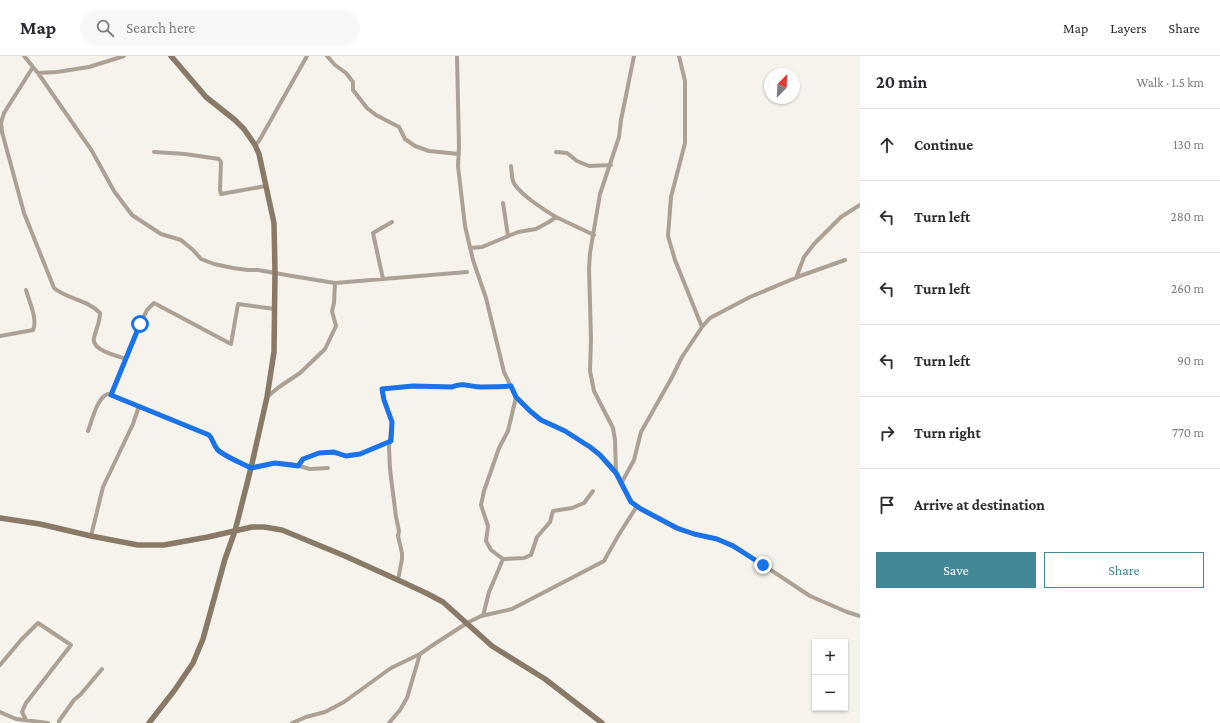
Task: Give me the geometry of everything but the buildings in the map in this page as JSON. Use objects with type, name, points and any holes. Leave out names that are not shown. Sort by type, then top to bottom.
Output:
[{"type":"street","points":[[24,56],[38,73],[92,151],[114,191],[132,215],[161,234],[181,240],[201,259],[214,264],[240,269],[275,272],[335,283],[467,272]]},
{"type":"street","points":[[38,73],[57,72],[89,67],[124,56]]},
{"type":"street","points":[[148,723],[174,691],[193,663],[203,639],[225,559],[235,531],[251,468],[267,397],[274,352],[274,223],[259,154],[255,145],[244,129],[206,97],[171,56]]},
{"type":"street","points":[[255,145],[259,141],[307,56]]},
{"type":"street","points":[[327,56],[335,65],[346,73],[353,82],[354,90],[367,108],[376,115],[394,123],[399,127],[405,139],[416,146],[429,151],[459,154]]},
{"type":"street","points":[[457,56],[459,180],[465,226],[473,260],[486,298],[504,372],[516,397],[541,420],[565,431],[590,447],[610,465],[622,482],[631,502],[637,506],[677,528],[694,534],[717,539],[733,546],[810,596],[860,616]]},
{"type":"street","points":[[616,473],[613,428],[594,391],[590,371],[590,253],[600,194],[611,165],[619,137],[620,120],[634,56]]},
{"type":"street","points":[[678,56],[685,81],[685,143],[671,197],[668,236],[675,260],[702,327]]},
{"type":"street","points":[[33,67],[4,113],[1,123],[2,132],[24,213],[54,288],[60,293],[96,308],[100,313],[100,320],[93,340],[95,345],[98,349],[126,360]]},
{"type":"street","points":[[154,152],[185,154],[218,159],[221,162],[221,194],[266,186]]},
{"type":"street","points":[[556,152],[567,153],[577,161],[589,166],[611,165]]},
{"type":"street","points":[[511,166],[514,184],[528,198],[556,217],[594,235]]},
{"type":"street","points":[[503,203],[508,236]]},
{"type":"street","points":[[796,278],[804,257],[814,244],[841,217],[860,205]]},
{"type":"street","points":[[470,248],[482,247],[518,232],[536,228],[556,217]]},
{"type":"street","points":[[382,279],[373,233],[392,222]]},
{"type":"street","points":[[622,482],[634,460],[641,432],[682,357],[702,327],[710,318],[750,297],[845,260]]},
{"type":"street","points":[[267,397],[300,373],[325,349],[336,326],[332,311],[335,283]]},
{"type":"street","points":[[0,336],[33,330],[35,320],[26,290]]},
{"type":"street","points":[[111,395],[140,324],[147,310],[154,303],[231,344],[238,304],[275,309]]},
{"type":"street","points":[[398,580],[402,553],[398,536],[399,531],[389,461],[392,422],[384,400],[382,389],[413,386],[452,387],[464,384],[480,387],[511,386]]},
{"type":"street","points":[[88,431],[97,405],[104,395],[111,395],[209,435],[212,437],[213,444],[217,449],[251,468],[275,463],[310,469],[328,468]]},
{"type":"street","points":[[516,397],[508,430],[499,448],[484,491],[481,505],[488,526],[486,541],[491,550],[503,559],[524,558],[531,555],[538,537],[550,522],[553,512],[572,508],[584,503],[593,491]]},
{"type":"street","points":[[91,536],[103,487],[133,424],[139,406]]},
{"type":"street","points":[[298,466],[303,459],[319,453],[334,452],[346,456],[360,454],[391,441]]},
{"type":"street","points":[[292,723],[306,717],[325,712],[344,702],[390,668],[420,654],[467,623],[483,616],[512,609],[604,561],[637,506]]},
{"type":"street","points":[[0,518],[40,524],[138,545],[164,545],[252,527],[282,530],[426,592],[443,602],[492,646],[545,679],[602,723]]},
{"type":"street","points":[[483,616],[489,592],[503,559]]},
{"type":"street","points":[[0,665],[21,640],[38,623],[71,645],[26,703],[22,712],[26,720]]},
{"type":"street","points":[[388,723],[400,710],[407,698],[420,654]]},
{"type":"street","points":[[59,723],[74,700],[102,669]]},
{"type":"street","points":[[0,712],[16,719],[48,723]]},
{"type":"route","points":[[140,324],[111,395],[209,435],[212,437],[213,444],[217,449],[251,468],[275,463],[292,464],[298,466],[303,459],[319,453],[334,452],[346,456],[360,454],[391,441],[392,422],[384,400],[382,389],[413,386],[452,387],[464,384],[480,387],[511,386],[516,397],[541,420],[565,431],[600,455],[616,473],[631,502],[677,528],[694,534],[717,539],[733,546],[763,565]]}]
